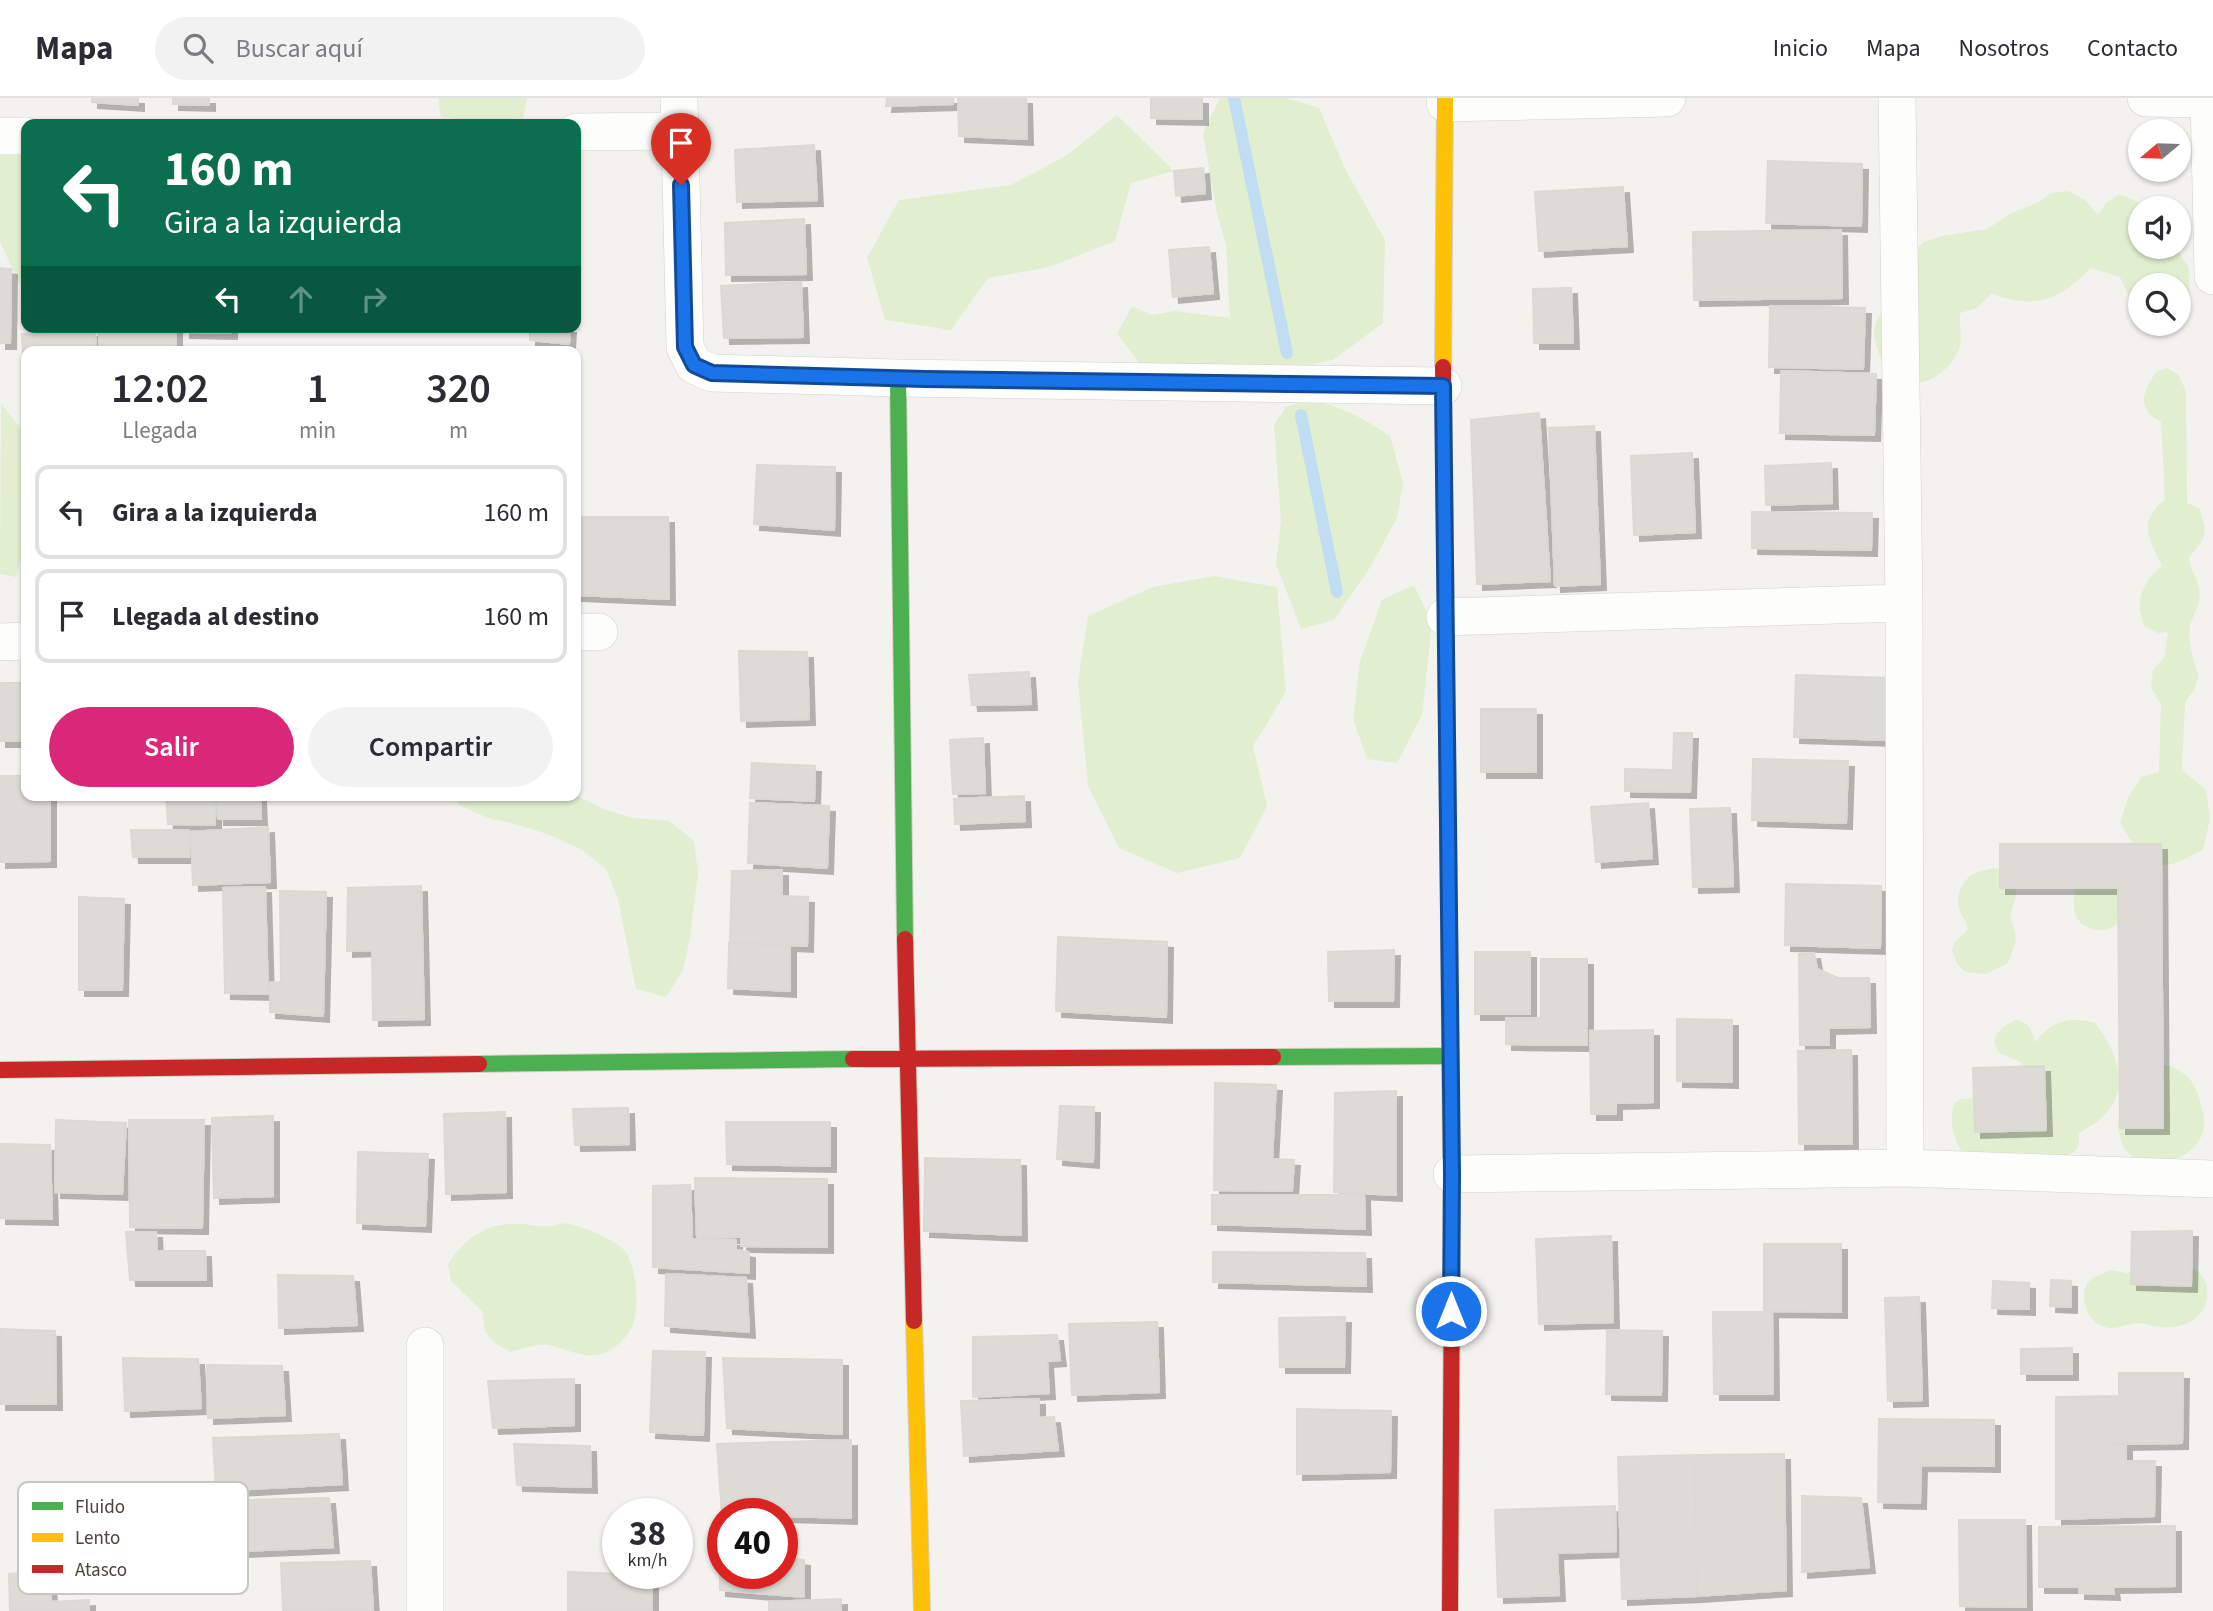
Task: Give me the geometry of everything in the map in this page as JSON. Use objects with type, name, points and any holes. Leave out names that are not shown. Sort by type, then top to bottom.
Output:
[{"type":"street","points":[[1450,1611],[1452,1174],[1444,617],[1445,100],[1667,98]]},
{"type":"street","points":[[1897,98],[1904,603],[1905,1168]]},
{"type":"street","points":[[2146,98],[2209,99],[2213,276]]},
{"type":"street","points":[[581,131],[680,115],[685,347],[694,365],[712,373],[1443,386]]},
{"type":"street","points":[[0,136],[21,136]]},
{"type":"street","points":[[898,378],[907,1058],[922,1611]]},
{"type":"street","points":[[1444,617],[1904,603]]},
{"type":"street","points":[[0,642],[21,641]]},
{"type":"street","points":[[0,1070],[907,1058],[1450,1056]]},
{"type":"street","points":[[1452,1174],[1905,1168],[2213,1179]]},
{"type":"street","points":[[425,1346],[425,1611]]},
{"type":"green space","points":[[438,98],[527,98],[523,118],[441,117]]},
{"type":"green space","points":[[1220,98],[1287,98],[1319,108],[1346,171],[1385,240],[1383,323],[1333,360],[1280,370],[1143,367],[1117,334],[1132,306],[1151,315],[1175,311],[1230,318],[1226,244],[1217,214],[1203,133]]},
{"type":"green space","points":[[1117,115],[1174,171],[1131,183],[1115,241],[1049,267],[988,278],[951,330],[885,320],[867,258],[899,200],[1011,185],[1066,156]]},
{"type":"green space","points":[[0,152],[21,152],[21,285],[0,241]]},
{"type":"green space","points":[[2068,191],[2085,200],[2098,215],[2106,203],[2120,194],[2128,198],[2128,259],[2183,259],[2189,273],[2128,273],[2128,295],[2120,277],[2090,268],[2069,288],[2046,299],[2021,301],[1992,293],[1977,308],[1960,313],[1960,346],[1956,356],[1942,372],[1912,384],[1891,377],[1876,345],[1875,326],[1913,252],[1924,242],[1942,236],[1987,229],[2051,193]]},
{"type":"green space","points":[[2168,368],[2179,376],[2186,391],[2187,503],[2199,508],[2205,529],[2202,540],[2189,557],[2200,594],[2189,631],[2199,675],[2194,691],[2185,702],[2182,770],[2206,790],[2210,819],[2203,850],[2167,865],[2151,861],[2144,856],[2120,822],[2128,798],[2141,777],[2159,772],[2161,704],[2151,688],[2153,670],[2165,656],[2168,632],[2158,633],[2145,627],[2140,601],[2144,586],[2162,566],[2150,539],[2148,523],[2156,507],[2165,499],[2161,422],[2147,411],[2144,399],[2148,385],[2157,371]]},
{"type":"green space","points":[[1307,400],[1350,413],[1390,436],[1403,482],[1397,518],[1371,566],[1334,620],[1301,629],[1276,564],[1281,521],[1274,425],[1286,407]]},
{"type":"green space","points":[[1,403],[21,429],[21,557],[16,577],[0,574]]},
{"type":"green space","points":[[1214,576],[1277,587],[1286,692],[1253,746],[1267,806],[1240,858],[1177,873],[1119,848],[1088,786],[1078,682],[1088,616],[1153,587]]},
{"type":"green space","points":[[1414,585],[1432,623],[1422,715],[1397,763],[1367,759],[1353,719],[1360,661],[1382,600]]},
{"type":"green space","points":[[581,798],[603,809],[634,818],[669,821],[694,841],[698,873],[690,938],[683,970],[666,997],[636,989],[618,899],[606,869],[582,850],[550,835],[488,818],[459,805],[457,801],[581,801]]},
{"type":"green space","points":[[1995,868],[2004,870],[2016,889],[2010,919],[2016,936],[2014,947],[2007,964],[1985,974],[1965,972],[1957,964],[1952,950],[1954,943],[1967,930],[1958,905],[1959,895],[1963,885],[1973,874]]},
{"type":"green space","points":[[2120,875],[2125,912],[2120,920],[2104,930],[2082,924],[2077,918],[2074,904],[2079,880]]},
{"type":"green space","points":[[2016,1020],[2029,1027],[2035,1042],[2048,1029],[2061,1022],[2077,1020],[2095,1023],[2106,1038],[2118,1069],[2116,1098],[2108,1111],[2079,1133],[2079,1144],[2071,1154],[2060,1158],[1964,1157],[1952,1124],[1955,1103],[1961,1099],[1979,1098],[2021,1070],[2021,1062],[1999,1053],[1994,1043],[2001,1029]]},
{"type":"green space","points":[[2159,1064],[2173,1067],[2188,1078],[2198,1095],[2204,1118],[2203,1132],[2197,1144],[2174,1160],[2161,1163],[2135,1158],[2126,1150],[2118,1123],[2129,1098]]},
{"type":"green space","points":[[564,1223],[603,1236],[623,1249],[628,1256],[636,1287],[636,1310],[632,1327],[620,1343],[602,1354],[579,1354],[548,1345],[511,1352],[496,1344],[485,1332],[482,1311],[451,1281],[448,1264],[468,1241],[495,1226],[545,1226]]},
{"type":"green space","points":[[2186,1265],[2203,1277],[2207,1298],[2200,1313],[2186,1323],[2157,1327],[2138,1323],[2111,1328],[2097,1323],[2088,1312],[2085,1290],[2087,1283],[2094,1277],[2111,1270],[2127,1273],[2148,1268]]},
{"type":"building","points":[[92,98],[138,98],[138,105],[92,102]]},
{"type":"building","points":[[173,98],[209,98],[209,105],[173,104]]},
{"type":"building","points":[[887,98],[953,98],[953,104],[886,106]]},
{"type":"building","points":[[958,98],[1026,98],[1027,139],[959,136]]},
{"type":"building","points":[[1151,98],[1202,98],[1202,119],[1151,118]]},
{"type":"building","points":[[814,145],[817,200],[737,202],[735,150]]},
{"type":"building","points":[[1768,161],[1862,164],[1861,226],[1766,223]]},
{"type":"building","points":[[1203,168],[1205,193],[1176,196],[1174,171]]},
{"type":"building","points":[[1623,187],[1627,246],[1539,251],[1535,192]]},
{"type":"building","points":[[804,219],[806,274],[726,275],[725,223]]},
{"type":"building","points":[[1841,230],[1842,298],[1694,300],[1693,232]]},
{"type":"building","points":[[1209,247],[1213,293],[1173,297],[1169,250]]},
{"type":"building","points":[[0,268],[11,269],[10,343],[0,343]]},
{"type":"building","points":[[801,282],[803,337],[724,338],[721,286]]},
{"type":"building","points":[[1571,288],[1573,343],[1534,343],[1533,289]]},
{"type":"building","points":[[1770,306],[1865,308],[1863,369],[1769,367]]},
{"type":"building","points":[[95,333],[96,346],[23,346],[22,334]]},
{"type":"building","points":[[99,333],[176,333],[176,346],[99,346]]},
{"type":"building","points":[[530,333],[570,333],[569,344],[530,340]]},
{"type":"building","points":[[1781,371],[1876,374],[1874,435],[1780,433]]},
{"type":"building","points":[[1539,413],[1550,581],[1477,584],[1471,420]]},
{"type":"building","points":[[1594,426],[1600,584],[1555,586],[1549,428]]},
{"type":"building","points":[[1692,453],[1695,532],[1634,535],[1631,456]]},
{"type":"building","points":[[1831,463],[1832,503],[1766,505],[1765,466]]},
{"type":"building","points":[[757,465],[835,467],[834,530],[754,524]]},
{"type":"building","points":[[1752,512],[1872,513],[1871,550],[1752,548]]},
{"type":"building","points":[[581,517],[668,517],[669,599],[581,595]]},
{"type":"building","points":[[739,651],[807,652],[809,719],[741,721]]},
{"type":"building","points":[[1029,672],[1031,704],[972,705],[969,675]]},
{"type":"building","points":[[1796,675],[1890,678],[1889,740],[1794,737]]},
{"type":"building","points":[[0,683],[21,683],[21,741],[0,741]]},
{"type":"building","points":[[1481,709],[1536,709],[1536,772],[1481,772]]},
{"type":"building","points":[[1674,733],[1692,733],[1690,792],[1625,791],[1625,769],[1673,770]]},
{"type":"building","points":[[983,738],[985,793],[953,794],[950,740]]},
{"type":"building","points":[[1753,759],[1848,761],[1846,823],[1752,820]]},
{"type":"building","points":[[752,763],[815,766],[814,801],[750,798]]},
{"type":"building","points":[[0,776],[21,776],[21,801],[50,801],[50,861],[0,862]]},
{"type":"building","points":[[1024,796],[1025,821],[955,824],[954,799]]},
{"type":"building","points":[[166,801],[215,801],[215,825],[168,824]]},
{"type":"building","points":[[217,801],[260,801],[261,819],[218,819]]},
{"type":"building","points":[[750,803],[829,806],[827,868],[748,863]]},
{"type":"building","points":[[1648,803],[1652,858],[1596,862],[1591,807]]},
{"type":"building","points":[[1730,808],[1733,886],[1693,887],[1690,809]]},
{"type":"building","points":[[268,827],[270,882],[193,885],[191,832]]},
{"type":"building","points":[[131,830],[189,830],[189,857],[133,857]]},
{"type":"building","points":[[2000,844],[2161,844],[2163,1128],[2120,1128],[2118,888],[2000,888]]},
{"type":"building","points":[[782,870],[782,896],[808,897],[807,946],[730,942],[732,871]]},
{"type":"building","points":[[1786,884],[1881,886],[1880,948],[1785,945]]},
{"type":"building","points":[[421,886],[424,1019],[373,1020],[372,950],[347,951],[348,888]]},
{"type":"building","points":[[265,887],[268,994],[225,993],[223,888]]},
{"type":"building","points":[[280,891],[326,892],[323,1016],[270,1012],[270,983],[281,982]]},
{"type":"building","points":[[79,897],[124,899],[122,990],[79,990]]},
{"type":"building","points":[[1058,937],[1167,942],[1166,1017],[1056,1011]]},
{"type":"building","points":[[729,943],[790,946],[790,991],[728,988]]},
{"type":"building","points":[[1394,950],[1393,1001],[1329,1001],[1328,952]]},
{"type":"building","points":[[1475,952],[1530,952],[1530,1014],[1475,1014]]},
{"type":"building","points":[[1814,953],[1817,969],[1838,978],[1869,978],[1870,1027],[1829,1028],[1829,1045],[1800,1045],[1799,954]]},
{"type":"building","points":[[1541,959],[1587,959],[1587,1045],[1506,1044],[1506,1018],[1541,1018]]},
{"type":"building","points":[[1677,1019],[1732,1020],[1732,1082],[1677,1081]]},
{"type":"building","points":[[1653,1030],[1653,1102],[1616,1103],[1616,1114],[1591,1114],[1590,1031]]},
{"type":"building","points":[[1851,1050],[1852,1144],[1799,1144],[1798,1051]]},
{"type":"building","points":[[2044,1066],[2046,1130],[1975,1132],[1973,1068]]},
{"type":"building","points":[[1215,1083],[1276,1085],[1272,1159],[1294,1160],[1292,1191],[1214,1190]]},
{"type":"building","points":[[1396,1091],[1396,1195],[1334,1192],[1335,1093]]},
{"type":"building","points":[[1060,1106],[1094,1107],[1093,1162],[1057,1159]]},
{"type":"building","points":[[628,1108],[629,1144],[575,1145],[573,1109]]},
{"type":"building","points":[[505,1112],[506,1192],[446,1194],[444,1114]]},
{"type":"building","points":[[273,1116],[273,1196],[214,1198],[212,1118]]},
{"type":"building","points":[[56,1120],[126,1123],[122,1194],[55,1192]]},
{"type":"building","points":[[129,1120],[204,1120],[202,1228],[130,1227]]},
{"type":"building","points":[[726,1122],[830,1122],[830,1166],[727,1164]]},
{"type":"building","points":[[0,1144],[50,1145],[52,1219],[0,1218]]},
{"type":"building","points":[[358,1152],[428,1154],[425,1226],[357,1223]]},
{"type":"building","points":[[925,1158],[1020,1160],[1021,1235],[924,1231]]},
{"type":"building","points":[[695,1178],[827,1179],[827,1247],[741,1246],[741,1237],[697,1237]]},
{"type":"building","points":[[690,1185],[692,1239],[736,1240],[736,1250],[749,1252],[749,1273],[653,1267],[653,1186]]},
{"type":"building","points":[[1212,1195],[1364,1195],[1365,1229],[1212,1224]]},
{"type":"building","points":[[2192,1231],[2191,1286],[2131,1284],[2132,1232]]},
{"type":"building","points":[[126,1232],[156,1232],[157,1251],[205,1251],[206,1280],[130,1280]]},
{"type":"building","points":[[1611,1236],[1613,1322],[1539,1324],[1536,1239]]},
{"type":"building","points":[[1764,1244],[1841,1244],[1841,1312],[1764,1311]]},
{"type":"building","points":[[1213,1252],[1365,1253],[1366,1286],[1213,1282]]},
{"type":"building","points":[[666,1274],[746,1278],[749,1332],[665,1326]]},
{"type":"building","points":[[278,1275],[353,1276],[357,1325],[279,1328]]},
{"type":"building","points":[[2051,1280],[2071,1281],[2071,1307],[2050,1306]]},
{"type":"building","points":[[1993,1281],[2029,1283],[2029,1309],[1992,1308]]},
{"type":"building","points":[[1919,1297],[1922,1400],[1888,1401],[1885,1298]]},
{"type":"building","points":[[1713,1312],[1772,1312],[1773,1394],[1714,1394]]},
{"type":"building","points":[[1345,1317],[1344,1367],[1280,1367],[1279,1318]]},
{"type":"building","points":[[1157,1322],[1159,1392],[1072,1395],[1069,1324]]},
{"type":"building","points":[[0,1329],[55,1331],[56,1404],[0,1404]]},
{"type":"building","points":[[1607,1330],[1662,1331],[1661,1395],[1606,1394]]},
{"type":"building","points":[[1057,1335],[1060,1360],[1047,1361],[1049,1393],[973,1397],[973,1337]]},
{"type":"building","points":[[2072,1348],[2072,1374],[2021,1374],[2021,1349]]},
{"type":"building","points":[[653,1351],[705,1352],[703,1435],[650,1432]]},
{"type":"building","points":[[123,1358],[198,1359],[201,1408],[125,1411]]},
{"type":"building","points":[[723,1358],[842,1360],[842,1434],[727,1428]]},
{"type":"building","points":[[207,1365],[282,1366],[285,1415],[208,1418]]},
{"type":"building","points":[[2119,1373],[2183,1373],[2182,1443],[2056,1445],[2056,1397],[2119,1396]]},
{"type":"building","points":[[574,1379],[574,1425],[493,1428],[488,1381]]},
{"type":"building","points":[[1039,1399],[1039,1418],[1054,1417],[1058,1450],[964,1456],[961,1401]]},
{"type":"building","points":[[1297,1409],[1391,1411],[1390,1472],[1297,1474]]},
{"type":"building","points":[[1879,1419],[1994,1420],[1994,1466],[1921,1465],[1920,1503],[1878,1502]]},
{"type":"building","points":[[339,1434],[342,1484],[248,1489],[248,1482],[215,1482],[213,1438]]},
{"type":"building","points":[[851,1440],[851,1518],[798,1516],[798,1498],[721,1498],[717,1444]]},
{"type":"building","points":[[514,1444],[590,1446],[591,1487],[517,1485]]},
{"type":"building","points":[[2126,1444],[2126,1461],[2155,1461],[2154,1516],[2056,1519],[2056,1445]]},
{"type":"building","points":[[1784,1454],[1786,1590],[1697,1596],[1694,1455]]},
{"type":"building","points":[[1694,1455],[1697,1596],[1622,1599],[1618,1457]]},
{"type":"building","points":[[1802,1496],[1861,1498],[1869,1567],[1802,1572]]},
{"type":"building","points":[[329,1498],[333,1547],[248,1551],[248,1500]]},
{"type":"building","points":[[1615,1506],[1616,1551],[1557,1553],[1559,1595],[1498,1597],[1495,1510]]},
{"type":"building","points":[[1959,1520],[2025,1520],[2026,1607],[1960,1606]]},
{"type":"building","points":[[2175,1526],[2175,1586],[2113,1587],[2114,1594],[2079,1593],[2079,1587],[2039,1587],[2039,1527]]},
{"type":"building","points":[[798,1559],[804,1560],[804,1597],[720,1590],[798,1589]]},
{"type":"building","points":[[370,1561],[373,1610],[283,1611],[281,1563]]},
{"type":"building","points":[[568,1572],[602,1573],[602,1589],[652,1589],[652,1611],[568,1611]]},
{"type":"building","points":[[18,1573],[18,1594],[51,1594],[51,1602],[89,1600],[89,1611],[10,1611],[9,1574]]},
{"type":"building","points":[[841,1599],[841,1611],[769,1611],[769,1602]]},
{"type":"waterway","points":[[1234,98],[1287,353]]},
{"type":"waterway","points":[[1301,415],[1337,592]]},
{"type":"traffic: fast","points":[[898,378],[905,939]]},
{"type":"traffic: fast","points":[[1273,1057],[1450,1056]]},
{"type":"traffic: fast","points":[[479,1064],[853,1059]]},
{"type":"traffic: slow","points":[[1443,367],[1445,98]]},
{"type":"traffic: slow","points":[[1448,819],[1452,1261]]},
{"type":"traffic: slow","points":[[914,1321],[922,1611]]},
{"type":"traffic: jam","points":[[1443,367],[1448,819]]},
{"type":"traffic: jam","points":[[905,939],[914,1321]]},
{"type":"traffic: jam","points":[[853,1059],[1273,1057]]},
{"type":"traffic: jam","points":[[0,1070],[479,1064]]},
{"type":"traffic: jam","points":[[1450,1611],[1452,1261]]},
{"type":"route","points":[[681,185],[685,347],[694,365],[712,373],[925,379],[1443,386],[1452,1174],[1451,1311]]}]
